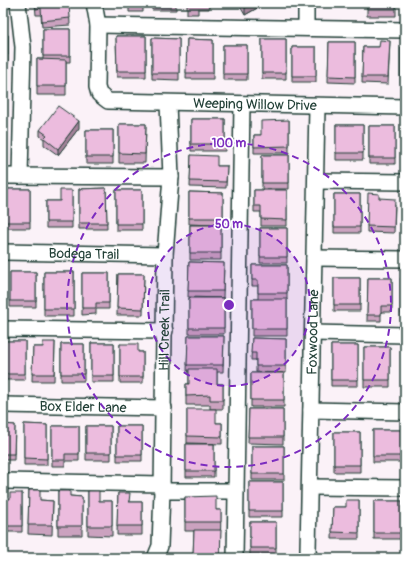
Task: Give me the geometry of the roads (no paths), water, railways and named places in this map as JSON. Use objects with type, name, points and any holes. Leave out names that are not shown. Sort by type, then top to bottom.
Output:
[{"type":"street","points":[[18,3],[22,47],[20,176]]},
{"type":"street","points":[[94,3],[98,25],[405,30]]},
{"type":"street","points":[[306,3],[306,28]]},
{"type":"street","name":"Weeping Willow Drive","points":[[98,25],[97,87],[99,94],[105,100],[112,102],[317,107],[405,107]]},
{"type":"street","name":"Hill Creek Trail","points":[[155,558],[160,546],[162,487],[165,255],[170,178],[168,103]]},
{"type":"street","points":[[235,558],[242,104]]},
{"type":"street","name":"Foxwood Lane","points":[[310,558],[308,550],[317,107]]},
{"type":"street","points":[[3,176],[170,178]]},
{"type":"street","points":[[316,181],[405,182]]},
{"type":"street","name":"Bodega Trail","points":[[3,252],[165,255]]},
{"type":"street","points":[[314,258],[405,259]]},
{"type":"street","points":[[3,329],[165,332]]},
{"type":"street","points":[[313,333],[405,335]]},
{"type":"street","name":"Box Elder Lane","points":[[3,405],[164,408]]},
{"type":"street","points":[[311,410],[405,412]]},
{"type":"street","points":[[3,481],[236,491]]},
{"type":"street","points":[[310,487],[405,488]]}]
